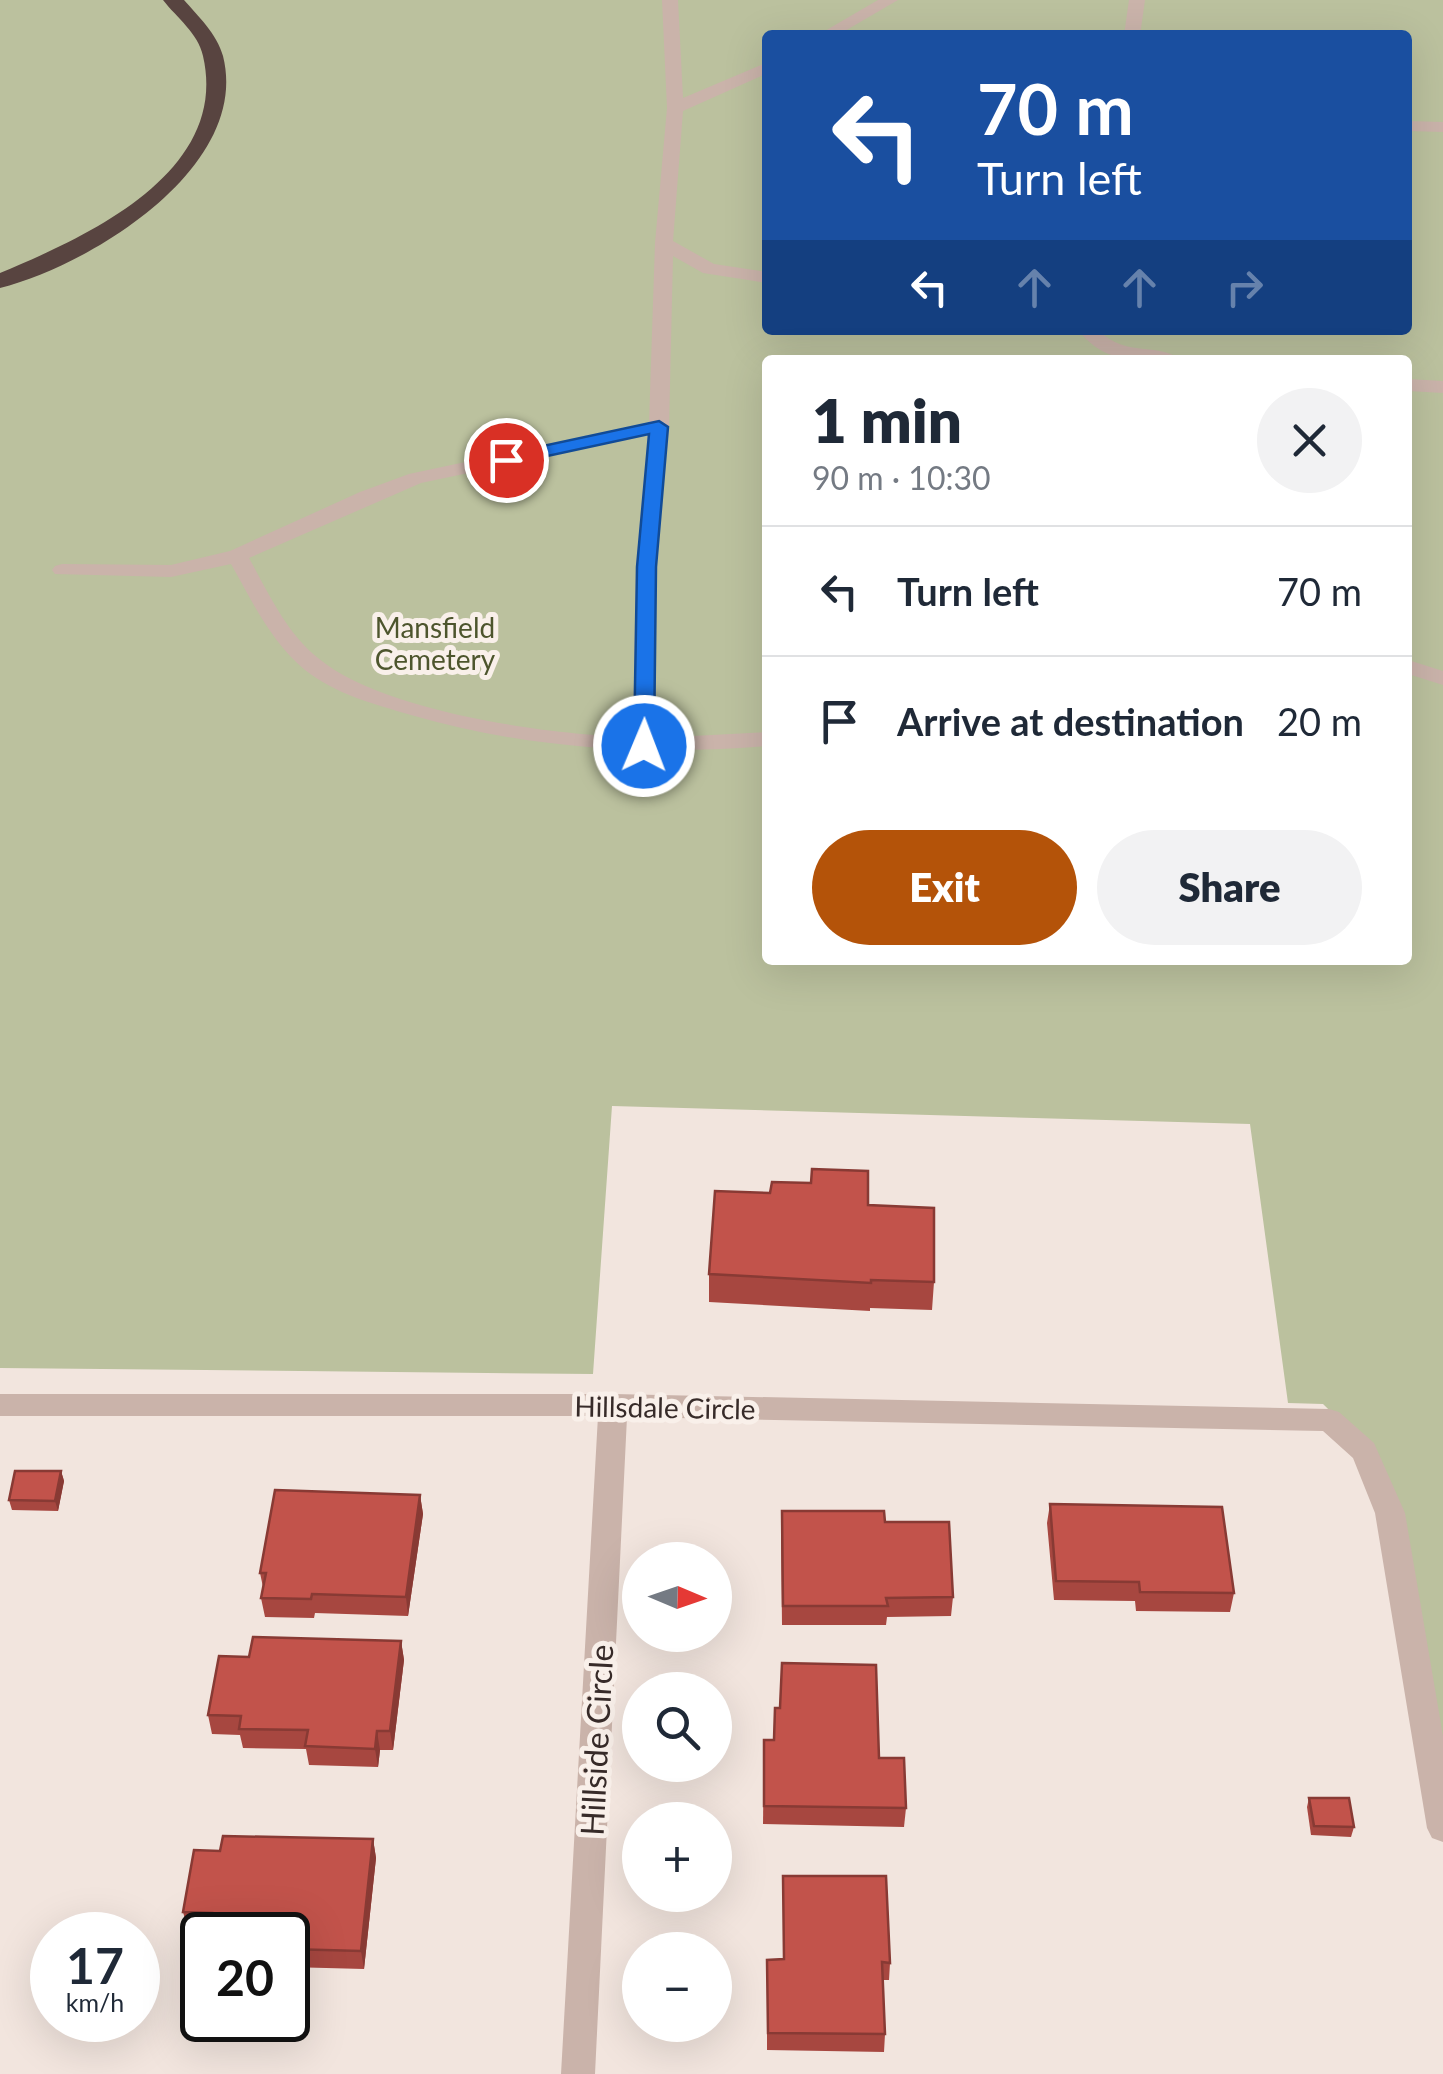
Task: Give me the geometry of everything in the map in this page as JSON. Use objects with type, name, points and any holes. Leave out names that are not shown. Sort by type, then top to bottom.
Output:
[{"type":"highway","points":[[0,281],[64,254],[128,217],[169,184],[200,147],[215,114],[219,86],[213,54],[196,25],[173,0]]},
{"type":"street","points":[[644,746],[646,567],[659,427],[664,243],[676,108],[670,0]]},
{"type":"street","points":[[835,30],[890,0]]},
{"type":"street","points":[[1133,30],[1136,0]]},
{"type":"street","points":[[676,108],[762,69]]},
{"type":"street","points":[[1412,126],[1443,127]]},
{"type":"street","points":[[664,243],[708,268],[762,277]]},
{"type":"street","points":[[1092,335],[1113,355]]},
{"type":"street","points":[[1412,386],[1443,387]]},
{"type":"street","points":[[62,570],[171,572],[237,556],[367,496],[416,478],[659,427]]},
{"type":"street","points":[[237,556],[267,608],[305,660],[336,684],[499,732],[590,745],[762,739]]},
{"type":"street","points":[[1412,668],[1443,678]]},
{"type":"street","name":"Hillsdale Circle","points":[[0,1405],[613,1405],[1330,1420],[1364,1451],[1390,1512],[1443,1828]]},
{"type":"street","name":"Hillside Circle","points":[[578,2074],[613,1405]]},
{"type":"green space","name":"Mansfield Cemetery","points":[[0,0],[1443,0],[1443,1809],[1368,1448],[1323,1404],[1288,1403],[1250,1124],[612,1106],[593,1374],[0,1368]]},
{"type":"building","points":[[812,1169],[868,1171],[868,1205],[934,1208],[934,1282],[871,1283],[709,1274],[715,1191],[770,1193],[772,1182],[811,1183]]},
{"type":"building","points":[[15,1471],[61,1471],[55,1501],[9,1500]]},
{"type":"building","points":[[275,1490],[420,1495],[406,1597],[312,1594],[311,1599],[261,1598],[266,1573],[260,1573]]},
{"type":"building","points":[[1050,1504],[1222,1507],[1234,1593],[1140,1592],[1139,1582],[1056,1581]]},
{"type":"building","points":[[782,1511],[884,1511],[885,1522],[949,1522],[953,1597],[886,1598],[888,1606],[783,1606]]},
{"type":"building","points":[[253,1637],[401,1641],[390,1731],[377,1731],[375,1749],[305,1746],[308,1730],[239,1729],[241,1716],[208,1715],[219,1656],[249,1657]]},
{"type":"building","points":[[782,1663],[876,1665],[879,1758],[904,1758],[906,1808],[764,1806],[764,1740],[774,1740]]},
{"type":"building","points":[[1309,1798],[1349,1798],[1354,1827],[1314,1826]]},
{"type":"building","points":[[223,1836],[373,1839],[361,1951],[310,1950],[310,1912],[183,1912],[194,1850],[220,1851]]},
{"type":"building","points":[[783,1876],[886,1876],[890,1963],[882,1962],[885,2034],[768,2033],[767,1960],[784,1959]]},
{"type":"route","points":[[506,460],[659,427],[646,567],[644,746]]}]
